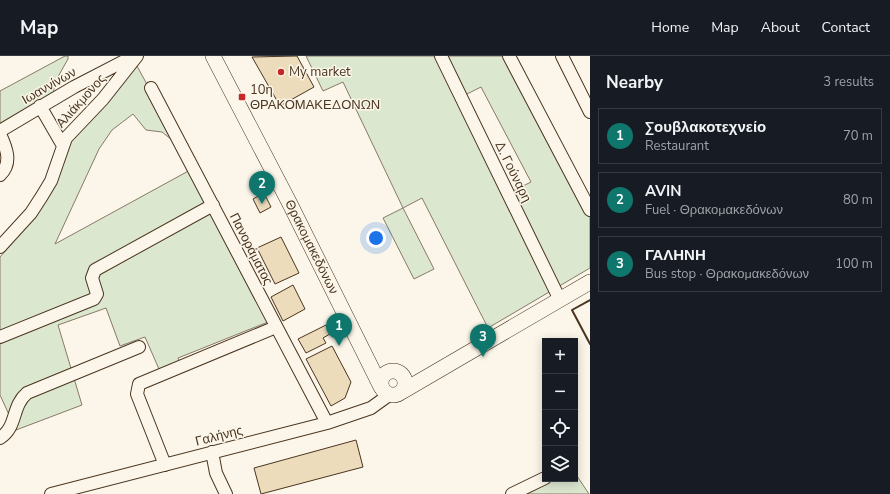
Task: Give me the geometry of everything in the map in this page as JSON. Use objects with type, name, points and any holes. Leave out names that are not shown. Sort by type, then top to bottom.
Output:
[{"type":"main road","name":"Θρακομακεδόνων","points":[[213,56],[290,204],[364,353],[391,391]]},
{"type":"main road","points":[[391,391],[444,366],[590,282]]},
{"type":"main road","name":"Θρακομακεδόνων","points":[[364,353],[395,372]]},
{"type":"main road","points":[[391,391],[383,376],[395,372],[419,373],[444,366]]},
{"type":"main road","points":[[391,391],[405,384],[395,372]]},
{"type":"street","name":"Ιωαννίνων","points":[[0,131],[40,106],[136,56]]},
{"type":"street","name":"Αλιάκμονος","points":[[0,247],[31,213],[42,196],[51,181],[62,144],[72,129],[95,107],[136,56]]},
{"type":"street","name":"Δ. Γούναρη","points":[[441,56],[560,300]]},
{"type":"street","points":[[509,56],[590,210]]},
{"type":"street","points":[[562,56],[585,92],[590,112]]},
{"type":"street","name":"Πανοράματος","points":[[151,88],[327,423]]},
{"type":"street","points":[[40,106],[62,144]]},
{"type":"street","points":[[0,134],[8,152],[5,170],[0,175]]},
{"type":"street","points":[[0,337],[94,299],[97,294],[92,278],[95,270],[213,205]]},
{"type":"street","points":[[165,465],[137,394],[139,384],[276,327]]},
{"type":"street","points":[[0,438],[8,432],[19,402],[27,394],[139,347]]},
{"type":"street","name":"Γαλήνης","points":[[51,494],[327,423],[371,408],[391,391]]},
{"type":"street","points":[[212,452],[216,473],[226,494]]},
{"type":"street","points":[[512,494],[542,479]]},
{"type":"green space","points":[[65,56],[68,56],[68,59],[55,82],[53,95],[0,125],[0,91]]},
{"type":"green space","points":[[306,56],[507,56],[590,216],[590,268],[488,328],[422,198],[403,208],[343,82],[323,91]],"holes":[[[481,87],[531,182],[509,193],[459,98]]]},
{"type":"green space","points":[[137,66],[181,147],[162,132],[146,130],[133,114],[112,130],[99,149],[55,244],[192,169],[268,322],[178,358],[182,367],[162,376],[145,337],[120,346],[106,308],[58,325],[82,405],[16,430],[0,395],[0,257],[38,213],[52,189],[68,145]]},
{"type":"green space","points":[[403,208],[434,269],[414,279],[383,218]]},
{"type":"green space","points":[[578,478],[589,494],[523,494],[546,482],[578,482]]},
{"type":"building","points":[[297,56],[314,87],[280,106],[252,57]]},
{"type":"building","points":[[264,193],[271,207],[260,213],[253,199]]},
{"type":"building","points":[[281,237],[299,273],[275,284],[257,248]]},
{"type":"building","points":[[293,285],[305,309],[283,321],[271,297]]},
{"type":"building","points":[[326,325],[330,334],[323,338],[326,343],[306,353],[298,339]]},
{"type":"building","points":[[332,346],[351,382],[345,398],[331,406],[306,359]]},
{"type":"building","points":[[356,440],[363,467],[261,494],[254,468]]},
{"type":"wall","points":[[590,300],[572,310],[590,344]]},
{"type":"place","name":"My market","points":[[281,72]]},
{"type":"place","name":"10η ΘΡΑΚΟΜΑΚΕΔΟΝΩΝ","points":[[242,97]]},
{"type":"place","name":"AVIN","points":[[262,204]]},
{"type":"place","name":"Σουβλακοτεχνείο","points":[[339,346]]},
{"type":"place","name":"ΓΑΛΗΝΗ","points":[[483,357]]}]
